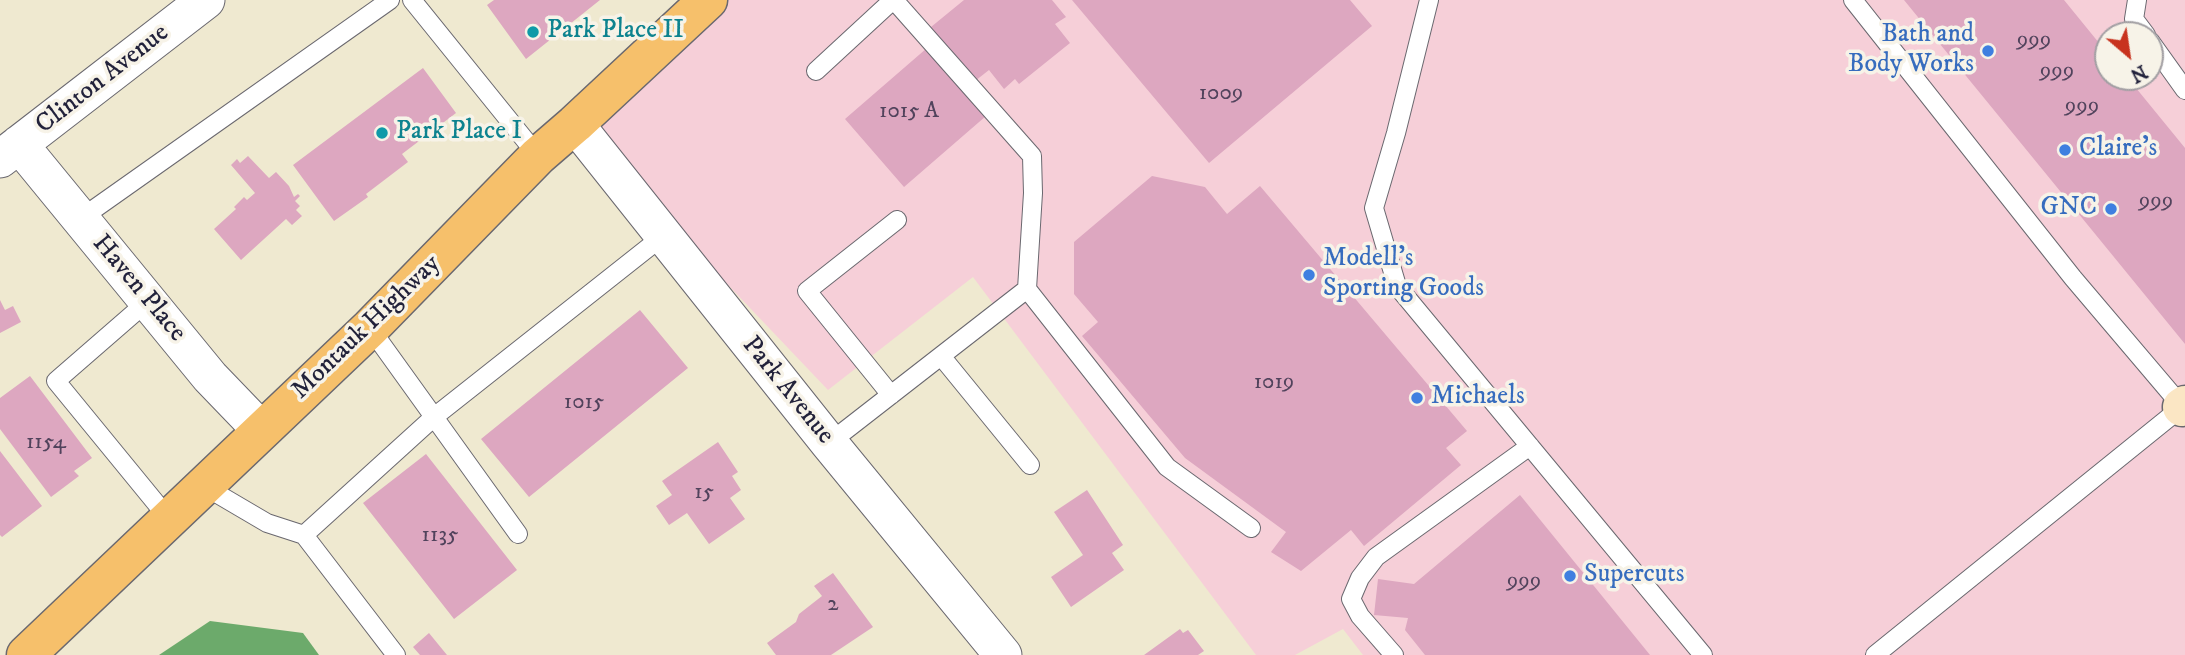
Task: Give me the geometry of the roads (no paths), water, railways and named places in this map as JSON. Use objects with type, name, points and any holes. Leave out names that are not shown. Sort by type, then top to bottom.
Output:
[{"type":"main road","name":"Montauk Highway","points":[[26,655],[370,328],[538,156],[708,0]]},
{"type":"street","name":"Clinton Avenue","points":[[10,152],[206,0]]},
{"type":"street","name":"Park Avenue","points":[[575,124],[993,652]]},
{"type":"street","name":"Haven Place","points":[[10,152],[80,219],[210,377],[261,430]]},
{"type":"lane","points":[[80,219],[390,0]]},
{"type":"lane","points":[[412,0],[538,156]]},
{"type":"lane","points":[[816,71],[894,0],[1032,156],[1033,193],[1027,289],[1167,467],[1251,528]]},
{"type":"lane","points":[[1429,0],[1374,208],[1397,286],[1703,655]]},
{"type":"lane","points":[[1853,0],[2073,278],[2184,408],[1875,655]]},
{"type":"lane","points":[[2136,21],[2137,0]]},
{"type":"lane","points":[[2164,61],[2185,90]]},
{"type":"lane","points":[[891,395],[807,291],[897,220]]},
{"type":"lane","points":[[304,535],[434,417],[663,236]]},
{"type":"lane","points":[[829,443],[1027,289]]},
{"type":"lane","points":[[148,301],[55,381],[169,519]]},
{"type":"lane","points":[[370,328],[518,534]]},
{"type":"lane","points":[[941,356],[1030,465]]},
{"type":"lane","points":[[1394,655],[1360,616],[1351,599],[1360,578],[1376,557],[1530,446]]},
{"type":"lane","points":[[204,486],[267,523],[304,535],[397,655]]},
{"type":"place","name":"Park Place II","points":[[533,32]]},
{"type":"place","name":"Bath and Body Works","points":[[1988,51]]},
{"type":"place","name":"Park Place I","points":[[382,133]]},
{"type":"place","name":"Claire's","points":[[2065,150]]},
{"type":"place","name":"GNC","points":[[2111,209]]},
{"type":"place","name":"Modell's Sporting Goods","points":[[1309,275]]},
{"type":"place","name":"Michaels","points":[[1417,398]]},
{"type":"place","name":"Supercuts","points":[[1570,576]]}]
